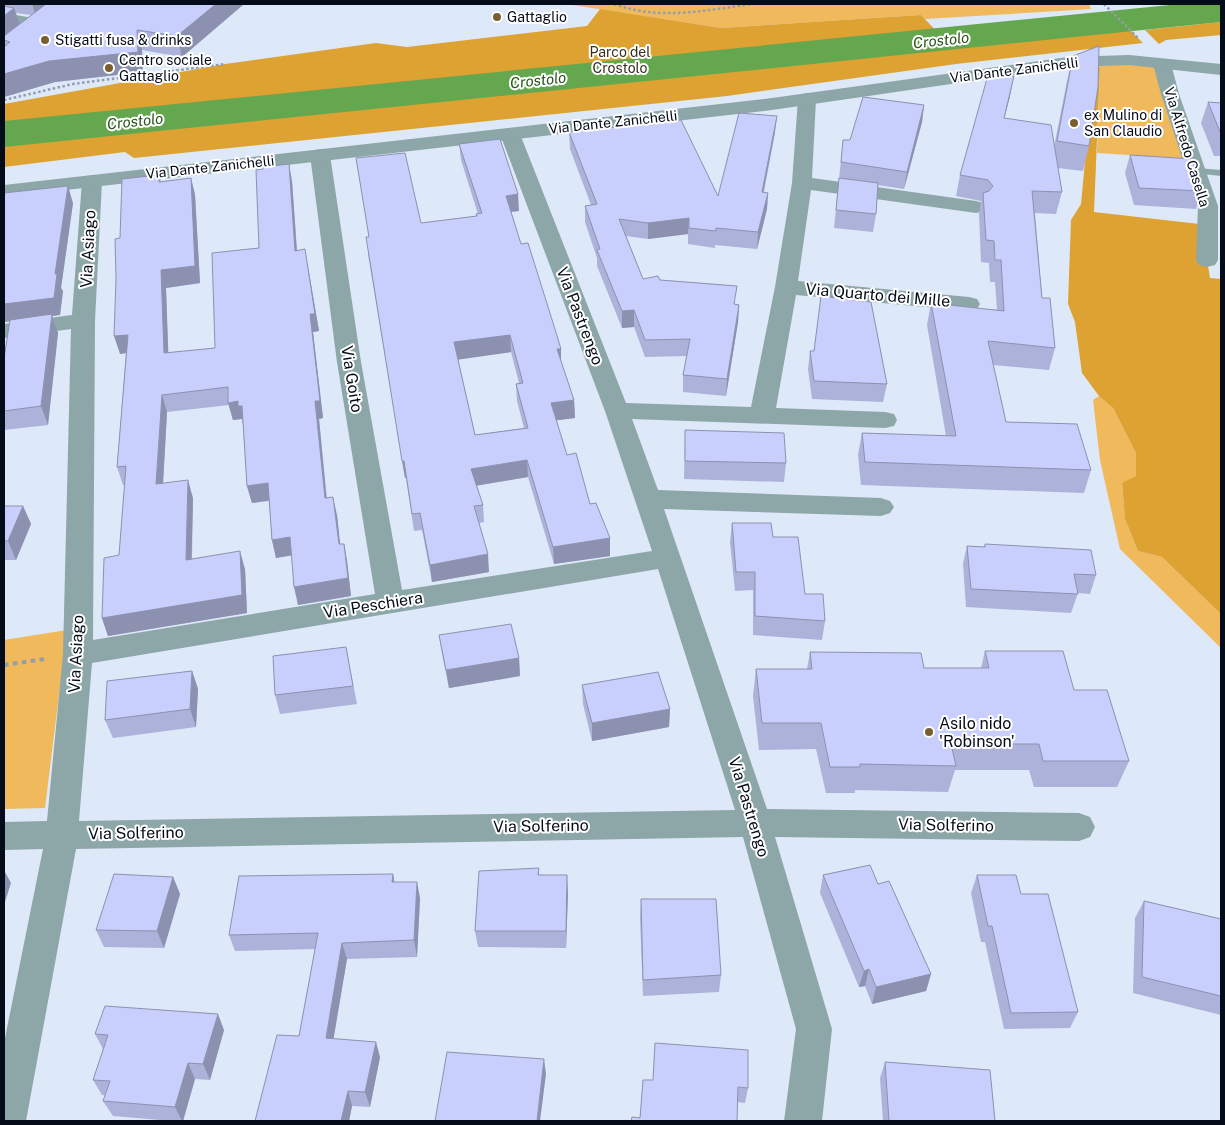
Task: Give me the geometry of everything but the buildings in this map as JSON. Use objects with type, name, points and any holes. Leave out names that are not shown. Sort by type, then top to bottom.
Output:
[{"type":"street","points":[[4,18],[46,19],[18,40]]},
{"type":"street","name":"Via Dante Zanichelli","points":[[4,191],[807,99],[1068,62],[1120,60],[1221,70]]},
{"type":"street","name":"Via Alfredo Casella","points":[[1162,64],[1170,94],[1197,171],[1214,207],[1207,260]]},
{"type":"street","name":"Via Quarto dei Mille","points":[[762,416],[786,287],[802,184],[807,99]]},
{"type":"street","name":"Via Pastrengo","points":[[510,134],[617,411],[756,823],[814,1029],[803,1121]]},
{"type":"street","name":"Via Goito","points":[[320,155],[349,362],[390,602]]},
{"type":"street","name":"Via Asiago","points":[[7,1121],[62,834],[78,654],[84,321],[92,181]]},
{"type":"street","points":[[802,184],[976,207]]},
{"type":"street","name":"Via Quarto dei Mille","points":[[786,287],[969,304]]},
{"type":"street","points":[[4,331],[84,321]]},
{"type":"street","points":[[617,411],[885,420]]},
{"type":"street","points":[[647,499],[881,508]]},
{"type":"street","name":"Via Peschiera","points":[[78,654],[668,558]]},
{"type":"street","name":"Via Solferino","points":[[4,836],[756,823],[1079,827]]},
{"type":"lane","points":[[1197,171],[1221,173]]},
{"type":"path","points":[[614,4],[640,12],[675,13],[753,4]]},
{"type":"path","points":[[1104,4],[1143,43]]},
{"type":"path","points":[[4,100],[73,84],[225,64]]},
{"type":"path","points":[[4,665],[78,654]]},
{"type":"shaded area","points":[[566,4],[1089,4],[1091,9],[925,19],[921,15],[721,28]]},
{"type":"shaded area","points":[[1094,60],[1162,64],[1192,159],[1097,153],[1100,66]]},
{"type":"shaded area","points":[[1099,396],[1113,408],[1136,453],[1136,476],[1122,484],[1125,519],[1138,551],[1162,557],[1221,614],[1221,648],[1120,549],[1100,460],[1093,400]]},
{"type":"shaded area","points":[[67,630],[45,808],[4,809],[4,640]]},
{"type":"green space","name":"Parco del Crostolo","points":[[600,9],[721,28],[921,15],[945,40],[1130,30],[1143,43],[956,64],[727,96],[134,158],[125,152],[4,167],[4,104],[225,64],[376,43],[407,47],[587,26]]},
{"type":"green space","points":[[1221,22],[1221,35],[1166,40],[1159,44],[1145,30]]},
{"type":"green space","points":[[1100,66],[1094,212],[1208,225],[1207,260],[1210,278],[1221,279],[1221,614],[1162,557],[1138,551],[1125,519],[1122,483],[1136,476],[1136,453],[1113,408],[1099,396],[1082,373],[1075,322],[1068,304],[1071,220],[1081,204],[1093,76]]},
{"type":"waterway","name":"Crostolo","points":[[4,134],[1221,11]]},
{"type":"place","name":"Gattaglio","points":[[497,17]]},
{"type":"place","name":"Stigatti fusa & drinks","points":[[45,40]]},
{"type":"place","name":"Centro sociale Gattaglio","points":[[109,68]]},
{"type":"place","name":"ex Mulino di San Claudio","points":[[1074,123]]},
{"type":"place","name":"Asilo nido 'Robinson'","points":[[929,732]]}]
